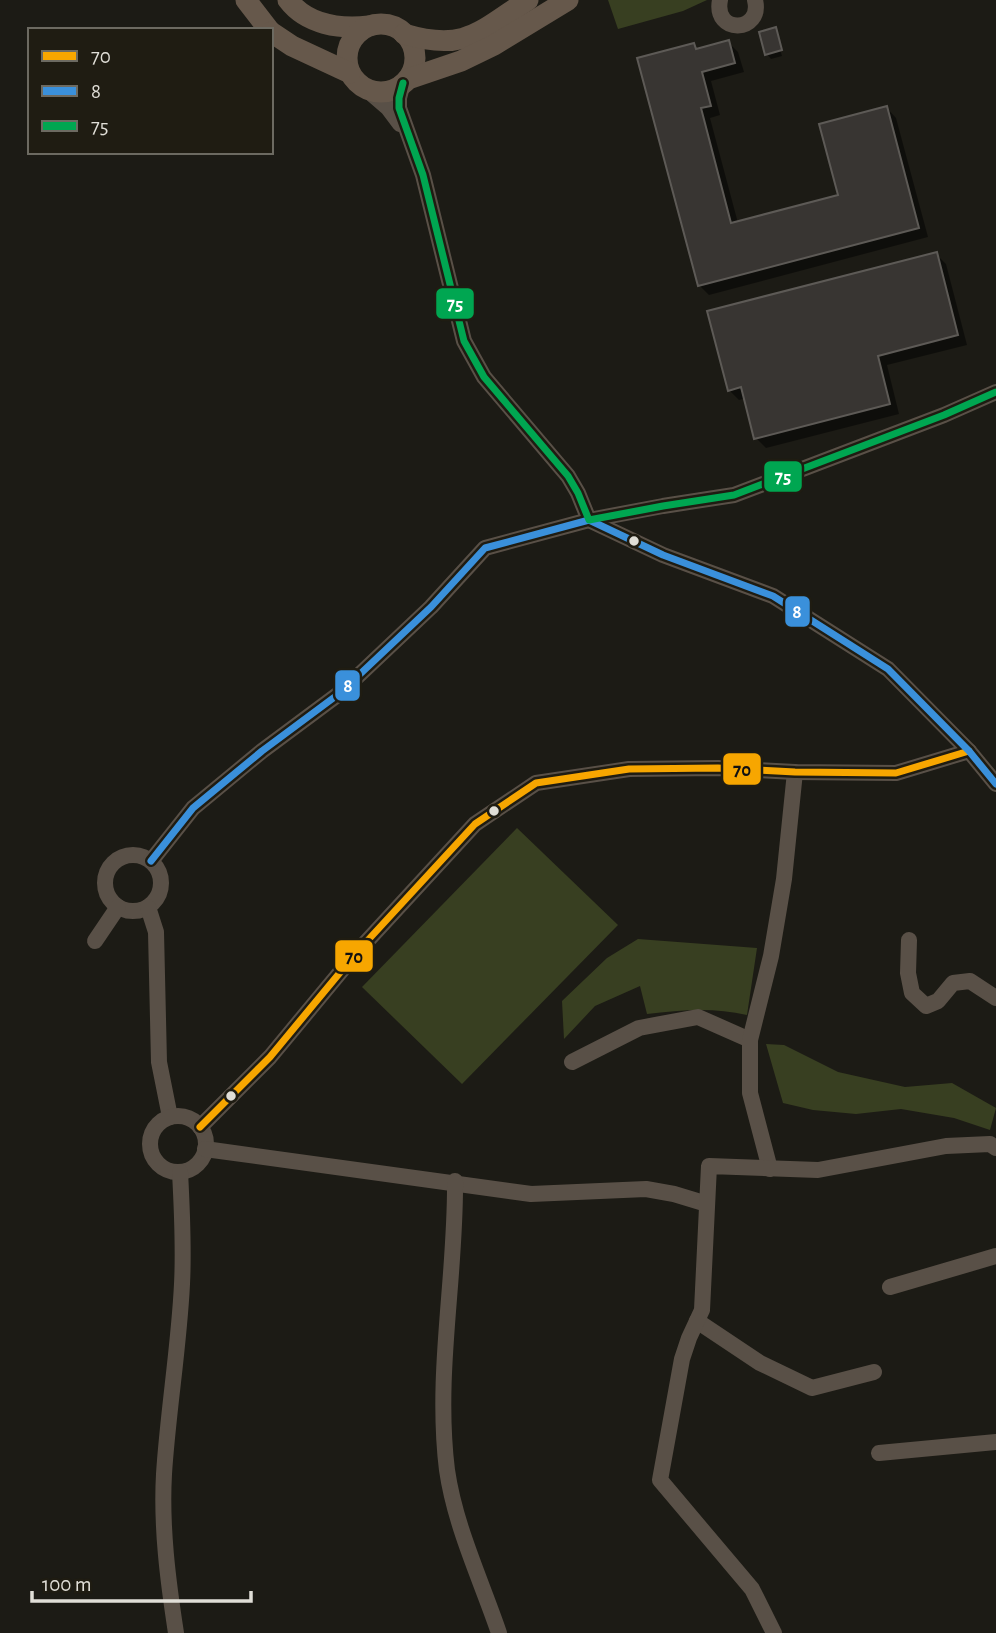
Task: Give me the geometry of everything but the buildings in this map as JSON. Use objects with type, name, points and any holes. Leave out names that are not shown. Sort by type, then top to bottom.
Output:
[{"type":"main road","points":[[246,0],[267,28]]},
{"type":"main road","points":[[288,0],[316,21],[346,27],[382,24],[392,26],[404,34],[434,42],[457,41],[479,32],[528,0]]},
{"type":"main road","points":[[273,33],[292,46],[350,74],[366,89],[389,91],[405,81],[461,61],[494,45],[568,0]]},
{"type":"main road","points":[[350,74],[346,54],[349,45],[354,36],[371,25]]},
{"type":"main road","points":[[404,34],[413,48],[415,59],[405,81]]},
{"type":"street","points":[[720,0],[722,18],[737,26],[754,17],[755,0]]},
{"type":"street","points":[[405,81],[399,98],[399,108],[423,175],[453,304],[469,351],[484,377],[568,476],[579,493],[589,520],[663,555],[773,596],[888,669],[969,751],[996,784]]},
{"type":"street","points":[[366,89],[388,108],[409,138]]},
{"type":"street","points":[[151,861],[193,808],[262,751],[340,693],[431,607],[485,548],[589,520],[734,495],[944,415],[996,392]]},
{"type":"street","points":[[200,1127],[270,1057],[357,952],[475,824],[536,783],[629,769],[718,768],[897,773],[969,751]]},
{"type":"street","points":[[770,1169],[750,1093],[750,1040],[771,956],[784,879],[795,772]]},
{"type":"street","points":[[130,855],[140,855],[151,861],[160,874],[160,892],[148,907],[130,911],[118,906],[108,896],[105,888],[108,870],[121,857],[130,855]]},
{"type":"street","points":[[95,940],[118,906]]},
{"type":"street","points":[[148,907],[156,932],[159,1062],[170,1118]]},
{"type":"street","points":[[909,940],[908,973],[912,992],[926,1006],[938,1001],[953,983],[970,981],[996,998]]},
{"type":"street","points":[[572,1062],[639,1028],[698,1017],[750,1040]]},
{"type":"street","points":[[185,1117],[200,1127],[205,1135],[205,1149],[200,1162],[193,1168],[180,1172],[166,1170],[159,1165],[150,1149],[153,1132],[158,1124],[170,1118],[185,1117]]},
{"type":"street","points":[[774,1633],[752,1589],[660,1480],[682,1359],[702,1310],[709,1166],[818,1170],[946,1146],[990,1144],[996,1148]]},
{"type":"street","points":[[205,1149],[455,1181],[531,1194],[646,1189],[707,1204]]},
{"type":"street","points":[[176,1633],[169,1588],[163,1510],[184,1248],[180,1172]]},
{"type":"street","points":[[455,1181],[455,1234],[445,1331],[447,1470],[457,1517],[499,1633]]},
{"type":"street","points":[[890,1287],[996,1256]]},
{"type":"street","points":[[697,1321],[760,1363],[812,1388],[874,1372]]},
{"type":"street","points":[[879,1453],[996,1442]]},
{"type":"green space","points":[[608,0],[707,0],[683,11],[618,29]]},
{"type":"green space","points":[[517,828],[618,925],[462,1084],[362,987]]},
{"type":"green space","points":[[638,939],[757,948],[747,1015],[709,1010],[647,1014],[640,986],[595,1006],[564,1039],[562,1001],[607,958]]},
{"type":"green space","points":[[766,1044],[784,1045],[838,1072],[905,1087],[952,1083],[996,1108],[990,1130],[954,1118],[901,1109],[856,1114],[813,1110],[783,1103]]},
{"type":"transit line","name":"75","points":[[403,83],[399,108],[423,175],[464,341],[484,377],[568,476],[589,520],[734,495],[944,415],[996,392]]},
{"type":"transit line","name":"8","points":[[151,861],[193,808],[262,751],[340,693],[431,607],[485,548],[589,520],[663,555],[773,596],[888,669],[969,751],[996,784]]},
{"type":"transit line","name":"70","points":[[200,1127],[270,1057],[357,952],[475,824],[536,783],[629,769],[718,768],[896,773],[969,751]]}]
